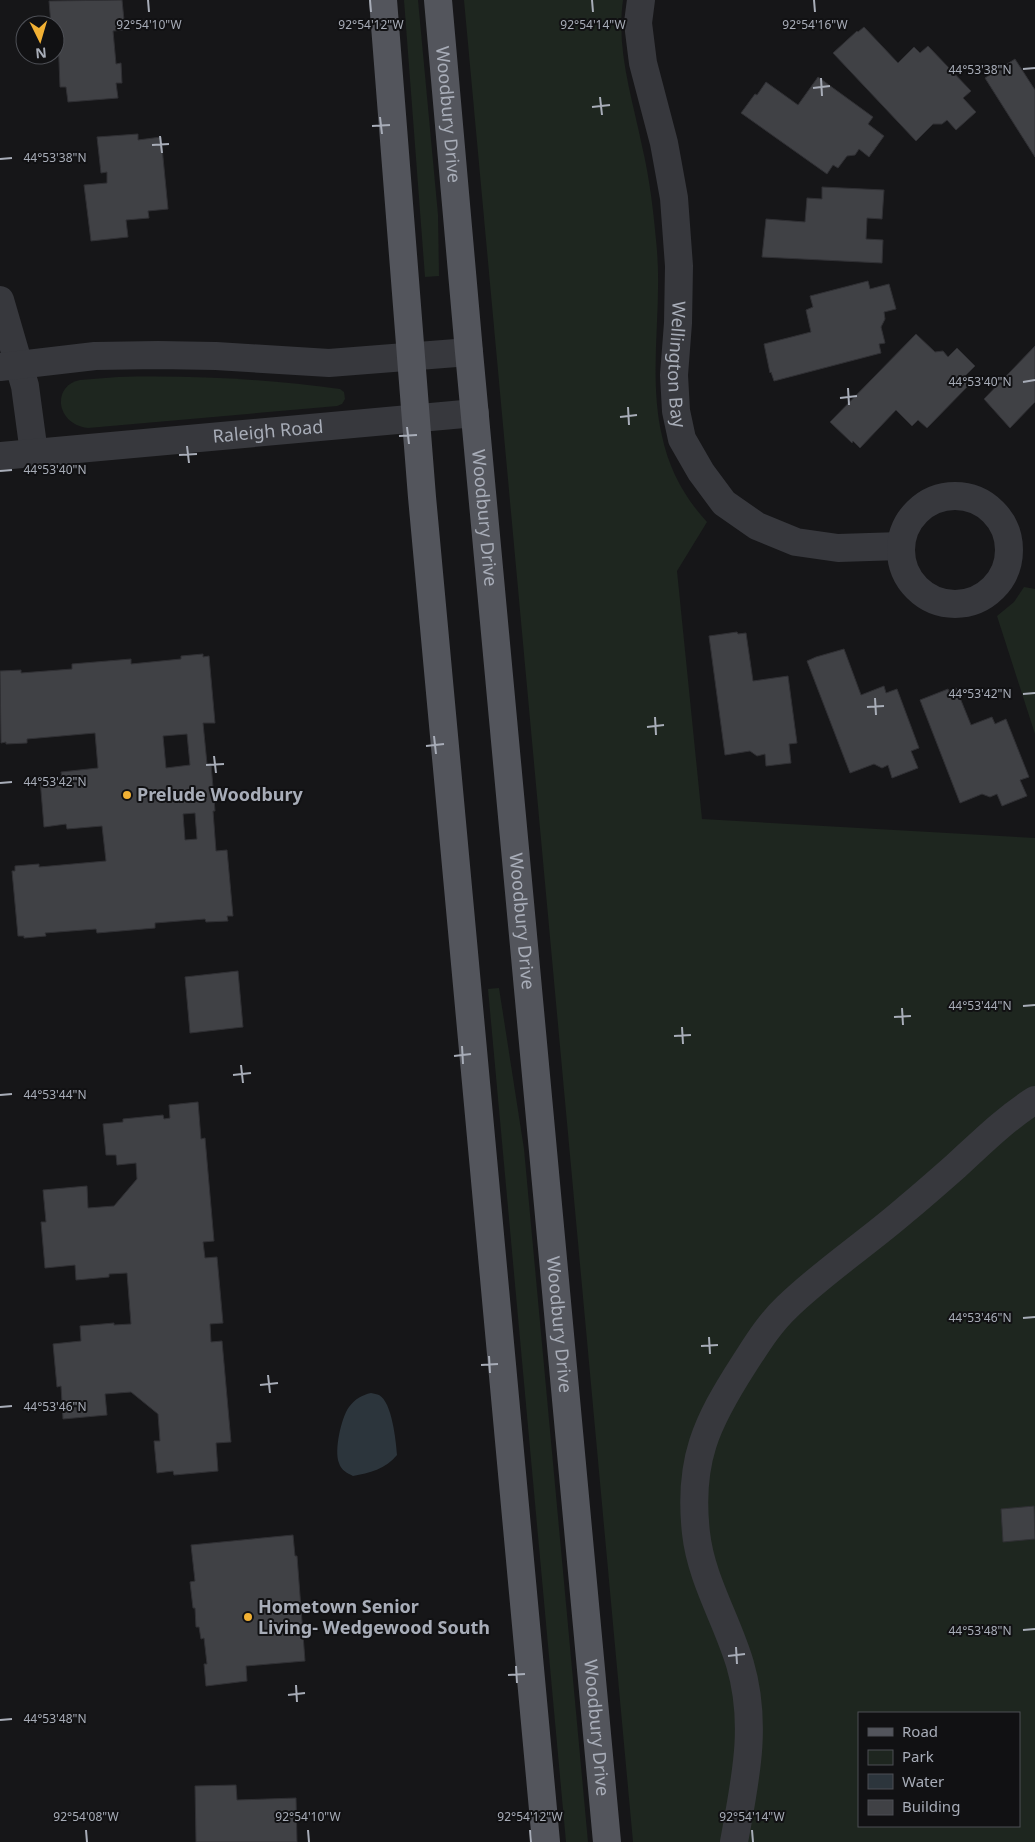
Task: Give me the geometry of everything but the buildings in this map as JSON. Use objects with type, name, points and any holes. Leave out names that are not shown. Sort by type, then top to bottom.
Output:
[{"type":"main road","points":[[384,0],[410,357],[546,1842]]},
{"type":"main road","name":"Woodbury Drive","points":[[438,0],[608,1842]]},
{"type":"street","name":"Wellington Bay","points":[[641,0],[638,23],[643,63],[664,143],[674,198],[679,275],[674,375],[676,411],[682,439],[701,472],[724,503],[757,526],[796,542],[838,548],[901,546]]},
{"type":"street","points":[[0,300],[9,365],[27,395],[34,453]]},
{"type":"street","points":[[9,365],[96,356],[142,355],[216,356],[314,364],[469,352]]},
{"type":"street","name":"Raleigh Road","points":[[0,456],[475,414]]},
{"type":"street","points":[[734,1842],[749,1750],[750,1722],[747,1692],[740,1664],[703,1569],[696,1534],[694,1491],[697,1460],[708,1428],[725,1393],[766,1330],[787,1306],[882,1230],[991,1134],[1035,1100]]},
{"type":"green space","points":[[404,0],[418,0],[438,215],[439,276],[425,277]]},
{"type":"green space","points":[[464,0],[623,0],[621,19],[623,55],[647,172],[657,251],[656,390],[658,413],[665,448],[673,471],[684,493],[707,522],[677,571],[702,819],[1035,838],[1035,1842],[633,1842]]},
{"type":"green space","points":[[118,377],[229,378],[284,383],[340,389],[344,392],[345,399],[342,404],[337,406],[88,428],[77,425],[69,420],[61,404],[65,389],[71,383],[80,380]]},
{"type":"green space","points":[[1024,587],[1035,589],[1035,734],[997,616],[1014,602]]},
{"type":"green space","points":[[499,988],[524,1149],[588,1842],[566,1842],[488,989]]},
{"type":"water","points":[[371,1393],[379,1395],[387,1405],[396,1441],[397,1455],[382,1467],[371,1472],[353,1476],[346,1472],[339,1463],[337,1451],[339,1435],[343,1419],[349,1407],[359,1398]]},
{"type":"place","name":"Prelude Woodbury","points":[[127,795]]},
{"type":"place","name":"Hometown Senior Living- Wedgewood South","points":[[248,1617]]}]
